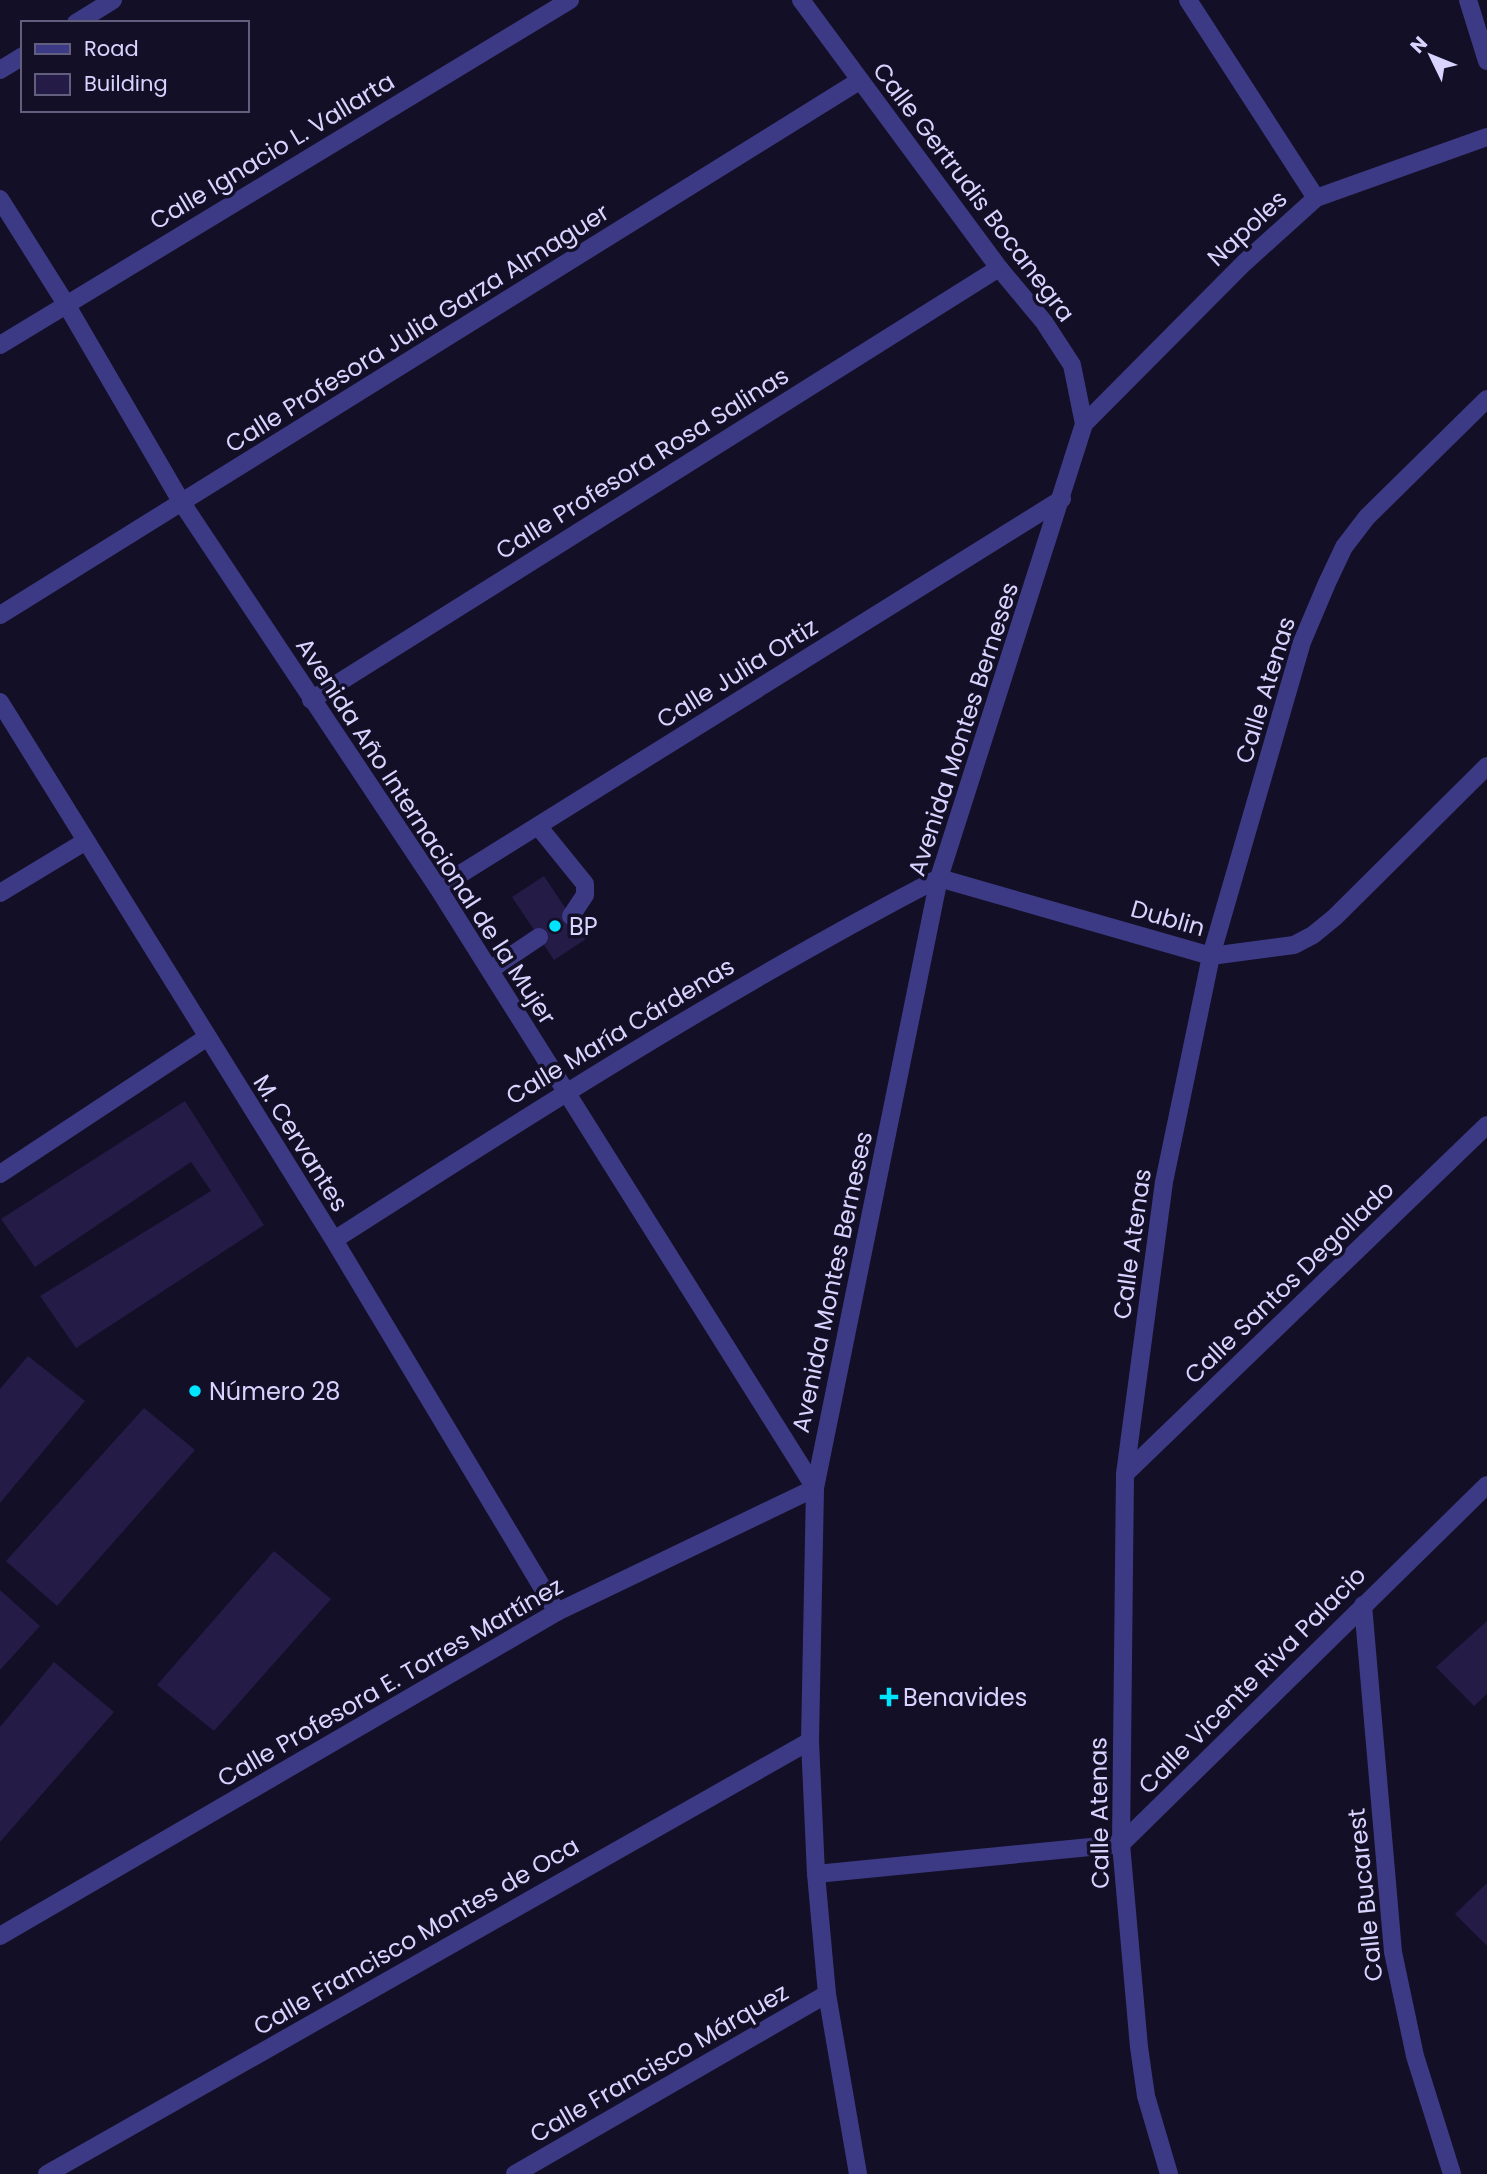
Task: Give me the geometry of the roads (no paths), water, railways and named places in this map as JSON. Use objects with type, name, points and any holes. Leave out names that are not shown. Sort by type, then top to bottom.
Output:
[{"type":"street","points":[[79,21],[113,0]]},
{"type":"street","name":"Calle Ignacio L. Vallarta","points":[[0,345],[570,0]]},
{"type":"street","name":"Calle Gertrudis Bocanegra","points":[[801,0],[999,268],[1044,322],[1072,365],[1084,424]]},
{"type":"street","points":[[1188,0],[1316,198]]},
{"type":"street","points":[[1468,0],[1487,61]]},
{"type":"street","points":[[0,70],[21,57]]},
{"type":"street","name":"Calle Profesora Julia Garza Almaguer","points":[[0,615],[859,81]]},
{"type":"street","name":"Napoles","points":[[1084,424],[1244,263],[1316,198],[1487,137]]},
{"type":"street","name":"Avenida Año Internacional de la Mujer","points":[[0,200],[66,304],[182,503],[438,888],[815,1488]]},
{"type":"street","name":"Calle Profesora Rosa Salinas","points":[[311,700],[999,268]]},
{"type":"street","name":"Calle Atenas","points":[[1169,2174],[1146,2096],[1139,2048],[1121,1844],[1125,1474],[1164,1182],[1211,956],[1302,642],[1326,583],[1345,547],[1367,517],[1487,399]]},
{"type":"street","name":"Avenida Montes Berneses","points":[[858,2174],[827,1994],[816,1874],[810,1741],[815,1488],[939,878],[1084,424]]},
{"type":"street","name":"Calle Julia Ortiz","points":[[438,888],[1062,499]]},
{"type":"street","name":"M. Cervantes","points":[[0,702],[206,1038],[334,1240],[557,1612]]},
{"type":"street","name":"Dublin","points":[[939,878],[1211,956],[1294,945],[1313,935],[1487,766]]},
{"type":"street","points":[[538,826],[584,884],[585,895],[571,916]]},
{"type":"street","points":[[0,893],[86,841]]},
{"type":"street","name":"Calle María Cárdenas","points":[[334,1240],[567,1091],[766,971],[939,878]]},
{"type":"street","points":[[490,970],[539,937]]},
{"type":"street","points":[[0,1174],[206,1038]]},
{"type":"street","name":"Calle Santos Degollado","points":[[1125,1474],[1487,1125]]},
{"type":"street","name":"Calle Vicente Riva Palacio","points":[[1121,1844],[1487,1485]]},
{"type":"street","name":"Calle Profesora E. Torres Martínez","points":[[0,1936],[557,1612],[815,1488]]},
{"type":"street","name":"Calle Bucarest","points":[[1363,1605],[1393,1952],[1415,2056],[1452,2174]]},
{"type":"street","name":"Calle Francisco Montes de Oca","points":[[47,2174],[810,1741]]},
{"type":"street","points":[[816,1874],[1121,1844]]},
{"type":"street","name":"Calle Francisco Márquez","points":[[515,2174],[827,1994]]},
{"type":"place","name":"BP","points":[[555,926]]},
{"type":"place","name":"Número 28","points":[[195,1391]]},
{"type":"place","name":"Benavides","points":[[889,1697]]}]
